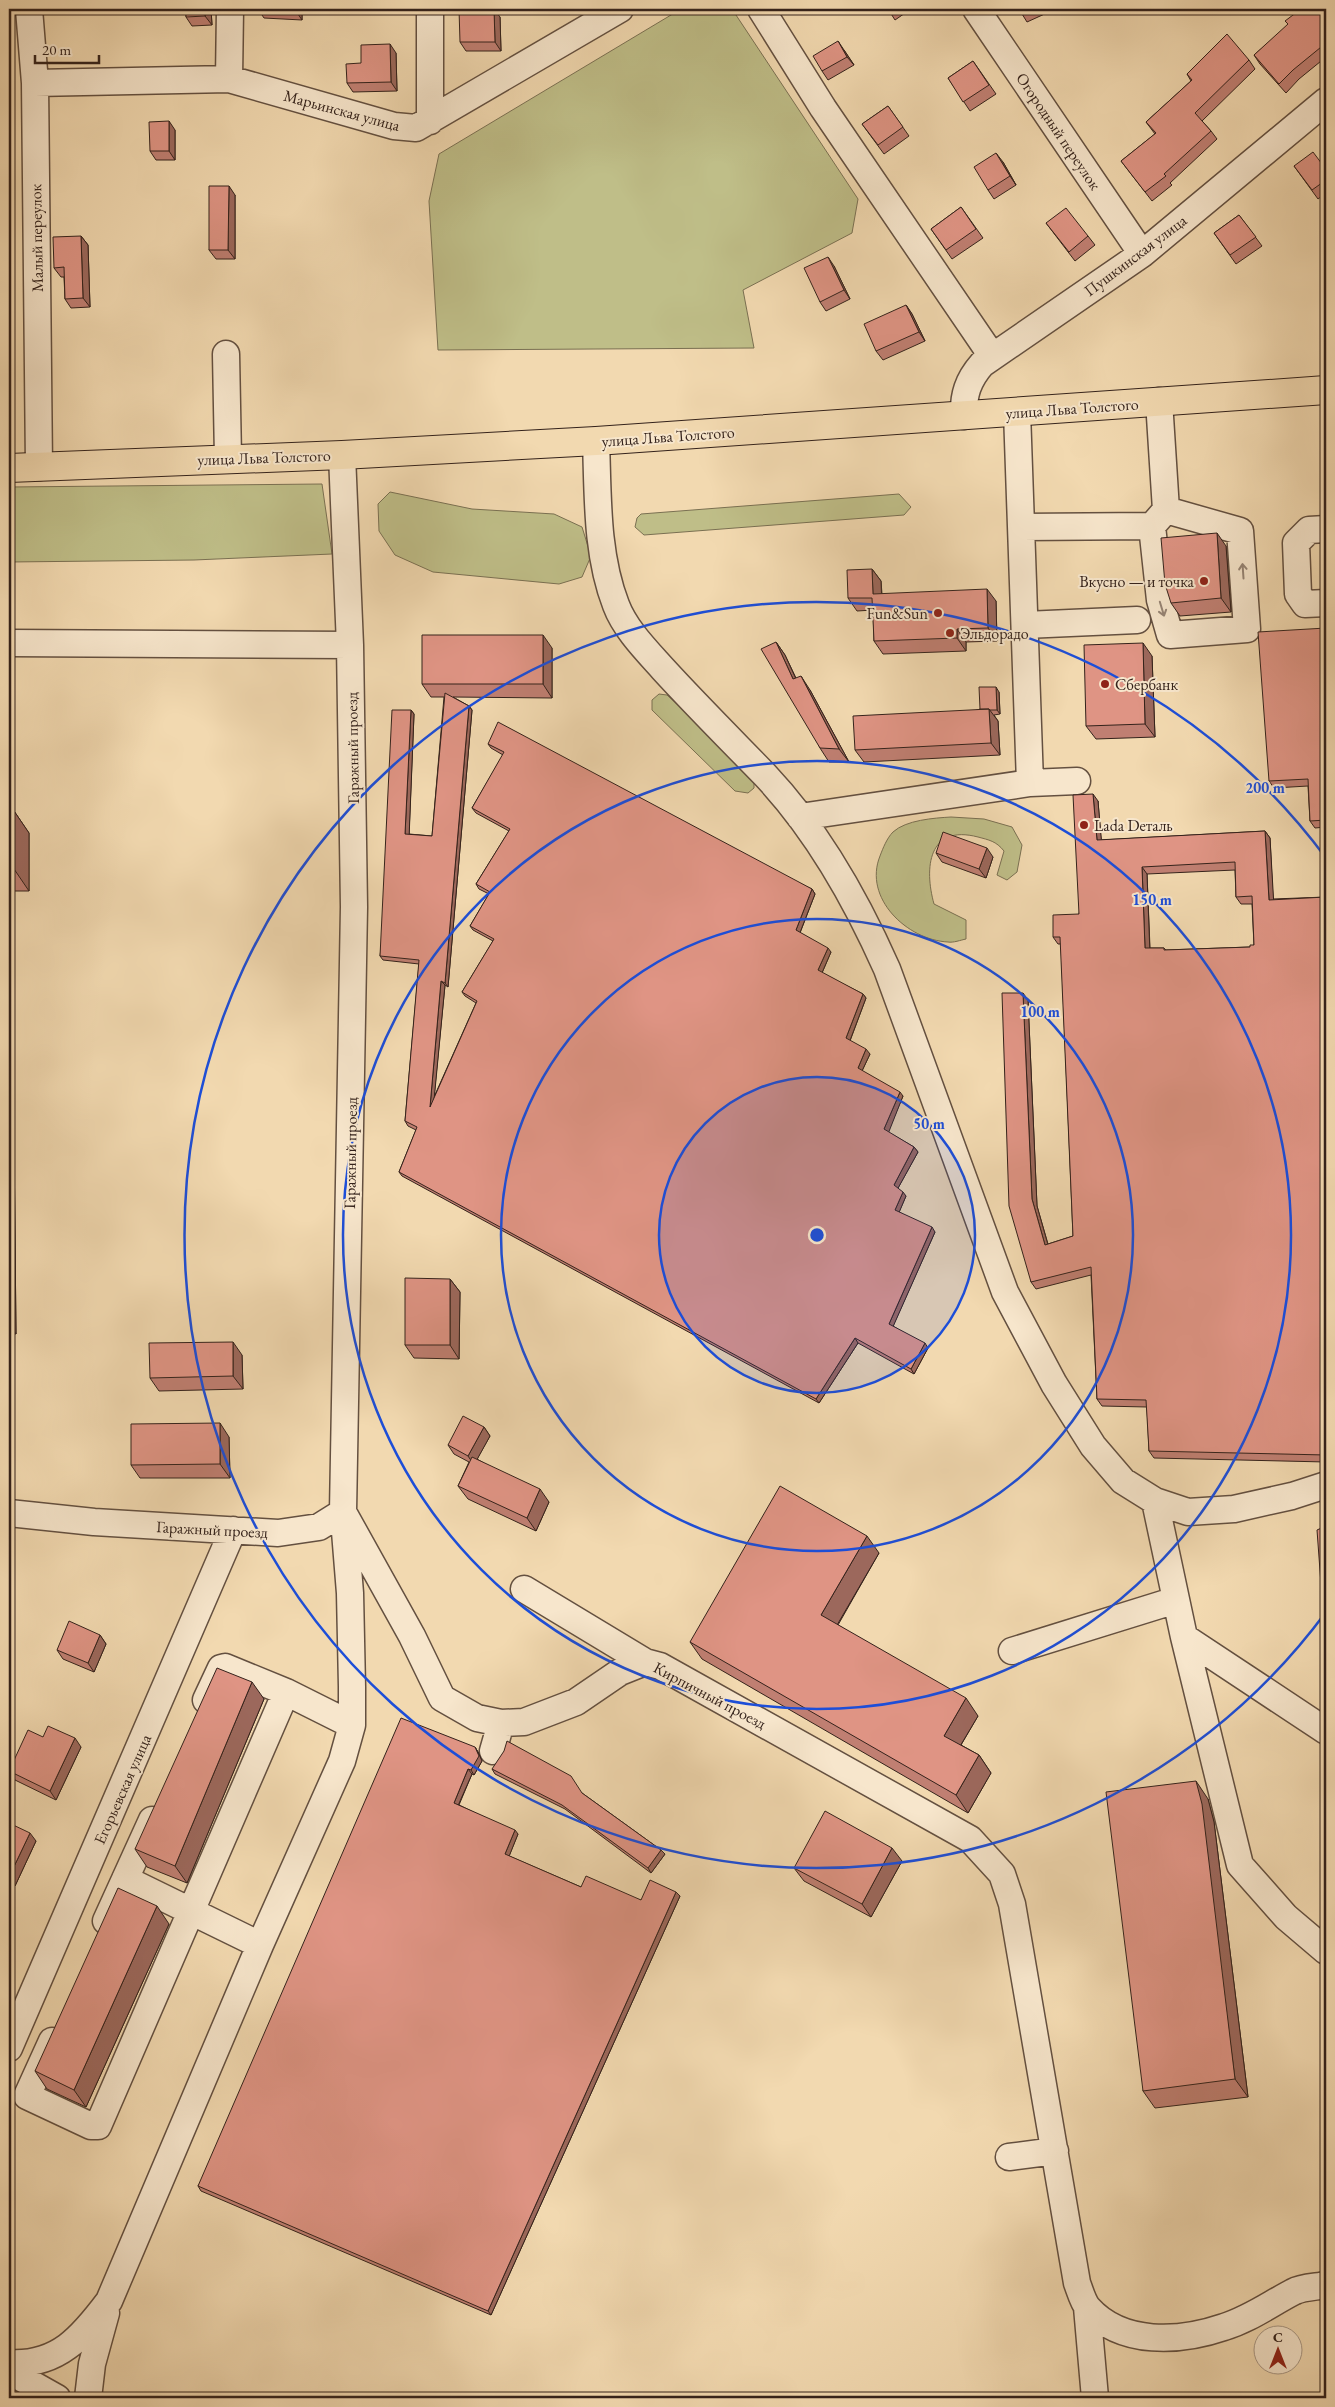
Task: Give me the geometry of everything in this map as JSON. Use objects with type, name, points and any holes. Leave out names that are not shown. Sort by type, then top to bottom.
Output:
[{"type":"highway","name":"улица Льва Толстого","points":[[9,468],[596,441],[1326,390]]},
{"type":"street","name":"Малый переулок","points":[[29,9],[35,83],[39,467]]},
{"type":"street","points":[[229,78],[230,9]]},
{"type":"street","points":[[430,9],[430,121]]},
{"type":"street","name":"Марьинская улица","points":[[35,83],[229,78],[394,126],[416,128],[620,9]]},
{"type":"street","points":[[761,9],[823,108],[992,356]]},
{"type":"street","name":"Огородный переулок","points":[[976,9],[1142,254]]},
{"type":"street","name":"Пушкинская улица","points":[[964,416],[967,388],[974,374],[992,356],[1142,254],[1326,101]]},
{"type":"street","points":[[226,354],[228,458]]},
{"type":"street","points":[[1022,527],[1159,518],[1240,531],[1247,629],[1170,635],[1160,600],[1159,518],[1159,401]]},
{"type":"street","points":[[1017,412],[1030,783]]},
{"type":"street","points":[[596,441],[600,534],[616,607],[640,643],[694,703],[766,777],[800,816],[832,863],[865,919],[887,969],[1005,1292],[1054,1384],[1093,1446],[1123,1481],[1155,1501],[1188,1512],[1234,1509],[1292,1496],[1326,1485]]},
{"type":"street","name":"Гаражный проезд","points":[[9,1512],[94,1522],[278,1533],[319,1527],[343,1512],[354,907],[350,645],[342,454]]},
{"type":"street","points":[[1326,529],[1309,530],[1296,543],[1298,594],[1305,604],[1326,603]]},
{"type":"street","points":[[1025,625],[1137,620]]},
{"type":"street","points":[[9,642],[350,645]]},
{"type":"street","points":[[800,816],[1030,783],[1077,781]]},
{"type":"street","points":[[1155,1501],[1184,1636],[1240,1865],[1286,1917],[1326,1951]]},
{"type":"street","points":[[88,2398],[92,2364],[109,2301],[260,1945],[342,1761],[352,1725],[350,1593],[343,1512]]},
{"type":"street","name":"Кирпичный проезд","points":[[343,1512],[407,1627],[442,1698],[477,1718],[501,1723],[524,1722],[576,1702],[620,1672],[645,1662],[660,1666],[970,1839],[1002,1874],[1012,1904],[1077,2283],[1087,2307]]},
{"type":"street","name":"Егорьевская улица","points":[[9,2048],[233,1530]]},
{"type":"street","points":[[524,1589],[645,1662]]},
{"type":"street","points":[[1012,1651],[1176,1600]]},
{"type":"street","points":[[1184,1636],[1326,1731]]},
{"type":"street","points":[[197,1720],[220,1668],[225,1667],[286,1692],[352,1725]]},
{"type":"street","points":[[64,2015],[27,2096],[91,2126],[98,2126],[192,1913],[286,1692]]},
{"type":"street","points":[[493,1751],[501,1723]]},
{"type":"street","points":[[96,1942],[161,1800]]},
{"type":"street","points":[[125,1879],[260,1945]]},
{"type":"street","points":[[1009,2157],[1055,2151]]},
{"type":"street","points":[[1087,2307],[1113,2328],[1142,2337],[1187,2336],[1224,2327],[1258,2314],[1294,2291],[1326,2284]]},
{"type":"street","points":[[9,2363],[25,2364],[45,2358],[66,2348],[85,2333],[109,2301]]},
{"type":"street","points":[[1087,2307],[1094,2398]]},
{"type":"street","points":[[9,2371],[57,2398]]},
{"type":"shaded area","points":[[681,9],[732,9],[858,199],[852,233],[743,290],[754,348],[438,350],[429,201],[439,154]]},
{"type":"shaded area","points":[[322,484],[332,554],[194,560],[9,562],[9,487]]},
{"type":"shaded area","points":[[390,492],[472,509],[554,514],[582,527],[591,556],[582,577],[559,584],[433,572],[395,555],[379,531],[378,504]]},
{"type":"shaded area","points":[[899,494],[911,507],[904,515],[644,535],[635,527],[637,518],[641,514]]},
{"type":"shaded area","points":[[659,694],[667,695],[754,774],[754,788],[748,793],[735,791],[652,710],[652,700]]},
{"type":"shaded area","points":[[951,817],[984,819],[1012,827],[1022,845],[1017,872],[1007,880],[997,875],[1004,851],[995,843],[978,837],[961,835],[949,837],[939,843],[930,864],[931,890],[934,904],[966,920],[966,939],[955,942],[933,939],[918,934],[904,925],[892,914],[883,901],[878,887],[876,872],[885,843],[893,832],[905,825],[920,820]]},
{"type":"building","points":[[186,9],[205,9],[205,16],[186,17]]},
{"type":"building","points":[[258,9],[296,9],[296,11]]},
{"type":"building","points":[[459,9],[494,9],[495,42],[460,42]]},
{"type":"building","points":[[1019,9],[1033,9],[1022,14]]},
{"type":"building","points":[[1301,9],[1304,12],[1307,9],[1326,9],[1326,43],[1279,84],[1254,55],[1288,24],[1285,21]]},
{"type":"building","points":[[1227,34],[1249,60],[1195,113],[1211,131],[1164,174],[1166,176],[1145,192],[1121,161],[1156,133],[1146,122],[1192,80],[1187,74]]},
{"type":"building","points":[[838,41],[847,57],[822,71],[813,56]]},
{"type":"building","points":[[390,44],[391,82],[347,83],[346,64],[361,63],[361,45]]},
{"type":"building","points":[[973,61],[989,85],[963,102],[948,78]]},
{"type":"building","points":[[888,106],[903,127],[878,145],[862,124]]},
{"type":"building","points":[[169,121],[169,151],[150,151],[149,122]]},
{"type":"building","points":[[1313,152],[1322,164],[1326,160],[1326,180],[1312,190],[1294,166]]},
{"type":"building","points":[[996,153],[1010,176],[988,190],[974,167]]},
{"type":"building","points":[[209,186],[229,186],[228,250],[209,250]]},
{"type":"building","points":[[961,207],[976,229],[946,250],[931,229]]},
{"type":"building","points":[[1066,208],[1088,236],[1069,252],[1046,223]]},
{"type":"building","points":[[1239,215],[1256,237],[1230,255],[1214,233]]},
{"type":"building","points":[[81,236],[83,298],[65,299],[64,267],[54,268],[53,237]]},
{"type":"building","points":[[828,257],[844,290],[820,302],[804,268]]},
{"type":"building","points":[[906,305],[919,332],[876,351],[864,324]]},
{"type":"building","points":[[1217,533],[1221,598],[1171,603],[1165,584],[1161,538]]},
{"type":"building","points":[[872,569],[873,594],[987,589],[988,628],[957,629],[957,638],[874,641],[872,598],[848,598],[847,570]]},
{"type":"building","points":[[1326,628],[1326,820],[1310,821],[1308,779],[1269,781],[1258,632]]},
{"type":"building","points":[[422,635],[543,635],[543,684],[422,684]]},
{"type":"building","points":[[776,642],[793,679],[801,676],[839,749],[820,748],[761,649]]},
{"type":"building","points":[[1143,643],[1145,724],[1086,726],[1084,645]]},
{"type":"building","points":[[979,687],[996,687],[997,710],[980,709]]},
{"type":"building","points":[[445,693],[469,706],[445,983],[441,981],[430,1107],[477,1001],[462,992],[494,939],[470,926],[490,892],[476,884],[510,829],[472,808],[504,752],[488,744],[498,722],[812,889],[796,930],[828,948],[818,970],[863,994],[846,1038],[866,1049],[858,1068],[900,1092],[884,1129],[914,1147],[894,1185],[903,1192],[895,1210],[932,1227],[889,1324],[925,1343],[911,1369],[855,1338],[816,1399],[399,1172],[417,1127],[405,1121],[419,960],[380,956],[392,710],[411,710],[405,834],[432,836]]},
{"type":"building","points":[[989,709],[991,743],[855,750],[853,716]]},
{"type":"building","points":[[1093,794],[1097,840],[1265,831],[1269,900],[1326,897],[1326,1455],[1149,1451],[1146,1400],[1097,1399],[1091,1267],[1031,1282],[1009,1206],[1002,993],[1023,993],[1032,1199],[1045,1245],[1073,1236],[1060,937],[1053,937],[1053,915],[1079,914],[1073,795]],"holes":[[[1235,862],[1236,897],[1252,896],[1254,945],[1250,945],[1250,947],[1164,950],[1164,948],[1145,948],[1142,867]]]},
{"type":"building","points":[[9,808],[12,808],[12,866],[9,866]]},
{"type":"building","points":[[943,832],[987,848],[979,869],[936,853]]},
{"type":"building","points":[[405,1278],[450,1279],[450,1345],[405,1345]]},
{"type":"building","points":[[233,1342],[233,1376],[150,1378],[149,1343]]},
{"type":"building","points":[[463,1416],[484,1427],[468,1456],[448,1445]]},
{"type":"building","points":[[220,1423],[220,1464],[131,1465],[131,1424]]},
{"type":"building","points":[[472,1457],[540,1489],[527,1518],[458,1486]]},
{"type":"building","points":[[780,1486],[867,1536],[821,1615],[966,1698],[944,1736],[979,1755],[956,1795],[690,1642]]},
{"type":"building","points":[[1326,1526],[1326,1625],[1324,1625],[1317,1530]]},
{"type":"building","points":[[69,1621],[100,1635],[88,1663],[57,1650]]},
{"type":"building","points":[[217,1668],[252,1682],[175,1866],[135,1849]]},
{"type":"building","points":[[401,1718],[475,1747],[479,1756],[471,1770],[468,1769],[454,1803],[515,1830],[505,1854],[581,1887],[586,1876],[641,1900],[650,1880],[676,1892],[488,2311],[198,2186]]},
{"type":"building","points":[[48,1726],[75,1738],[50,1791],[9,1771],[28,1730],[43,1737]]},
{"type":"building","points":[[507,1741],[571,1776],[582,1793],[661,1850],[648,1868],[562,1805],[492,1769],[504,1751]]},
{"type":"building","points":[[1196,1781],[1202,1804],[1235,2079],[1143,2091],[1106,1792]]},
{"type":"building","points":[[825,1811],[892,1848],[862,1904],[794,1868]]},
{"type":"building","points":[[9,1823],[30,1833],[9,1877]]},
{"type":"building","points":[[118,1888],[157,1906],[74,2090],[35,2071]]},
{"type":"place","name":"Вкусно — и точка","points":[[1204,581]]},
{"type":"place","name":"Fun&Sun","points":[[938,613]]},
{"type":"place","name":"Эльдорадо","points":[[950,633]]},
{"type":"place","name":"Сбербанк","points":[[1105,684]]},
{"type":"place","name":"Lada Dеталь","points":[[1084,825]]}]
